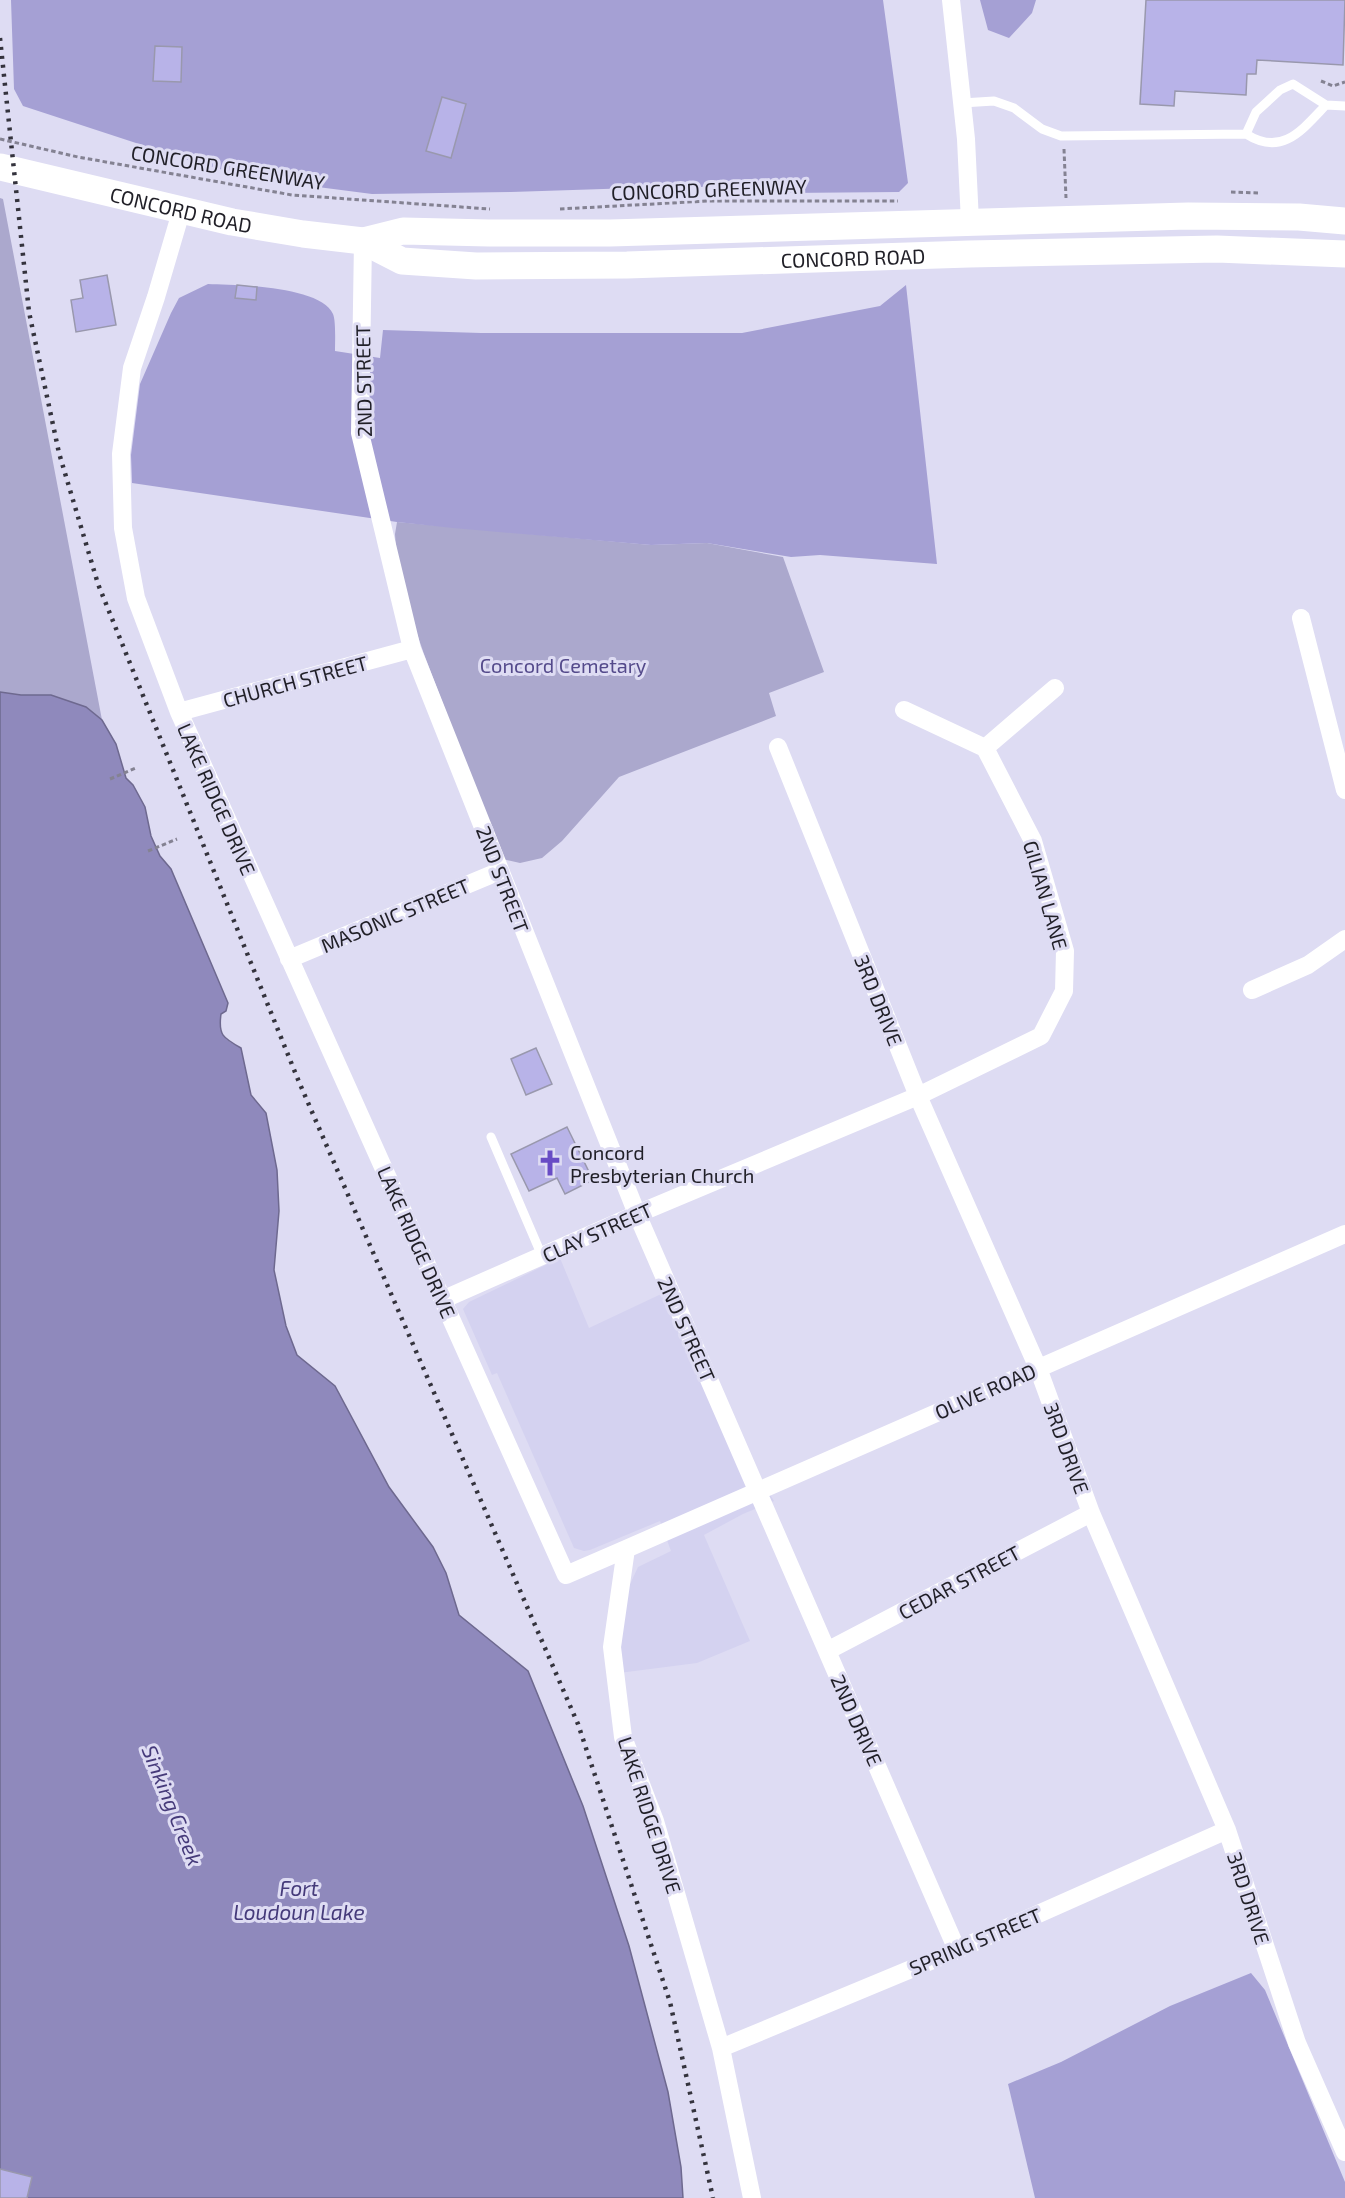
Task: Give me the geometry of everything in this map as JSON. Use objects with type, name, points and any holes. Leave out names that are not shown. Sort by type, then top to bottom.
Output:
[{"type":"main road","name":"CONCORD ROAD","points":[[0,167],[181,212],[285,232],[363,241],[402,261],[476,266],[627,265],[1217,249],[1345,254]]},
{"type":"main road","name":"CONCORD ROAD","points":[[363,241],[403,231],[610,233],[1139,216],[1255,215],[1345,221]]},
{"type":"main road","points":[[969,254],[970,222]]},
{"type":"street","points":[[951,0],[968,160],[970,222]]},
{"type":"street","name":"LAKE RIDGE DRIVE","points":[[181,212],[132,368],[121,454],[123,528],[136,598],[178,712],[566,1575],[626,1549]]},
{"type":"street","name":"2ND STREET","points":[[363,241],[360,433],[412,649],[637,1214],[757,1491]]},
{"type":"street","points":[[1301,618],[1345,790]]},
{"type":"street","name":"CHURCH STREET","points":[[178,712],[412,649]]},
{"type":"street","points":[[904,710],[985,748],[1055,688]]},
{"type":"street","name":"3RD DRIVE","points":[[777,747],[918,1096],[1038,1368],[1090,1513],[1227,1830],[1297,2043],[1345,2152]]},
{"type":"street","name":"GILIAN LANE","points":[[918,1096],[1041,1036],[1064,991],[1065,951],[1033,841],[985,748]]},
{"type":"street","name":"MASONIC STREET","points":[[289,958],[501,871]]},
{"type":"street","points":[[1252,990],[1308,965],[1345,939]]},
{"type":"street","name":"CLAY STREET","points":[[442,1300],[637,1214],[918,1096]]},
{"type":"street","name":"OLIVE ROAD","points":[[626,1549],[1345,1234]]},
{"type":"street","name":"2ND DRIVE","points":[[757,1491],[957,1950]]},
{"type":"street","name":"CEDAR STREET","points":[[827,1651],[1090,1513]]},
{"type":"street","name":"LAKE RIDGE DRIVE","points":[[626,1549],[612,1647],[623,1737],[655,1821],[721,2048],[752,2198]]},
{"type":"street","name":"SPRING STREET","points":[[721,2048],[957,1950],[1227,1830]]},
{"type":"lane","points":[[1246,134],[1256,112],[1285,87],[1293,84],[1326,105],[1345,106]]},
{"type":"lane","points":[[962,103],[994,101],[1014,108],[1042,129],[1064,136],[1246,134],[1258,141],[1276,143],[1292,137],[1326,105]]},
{"type":"lane","points":[[491,1137],[542,1256]]},
{"type":"path","points":[[1321,81],[1333,86],[1345,82]]},
{"type":"path","points":[[1055,199],[1066,198],[1064,136]]},
{"type":"path","name":"CONCORD GREENWAY","points":[[0,138],[78,157],[292,195],[499,210]]},
{"type":"path","points":[[1221,193],[1266,194]]},
{"type":"path","name":"CONCORD GREENWAY","points":[[556,209],[708,201],[898,201]]},
{"type":"path","points":[[110,779],[136,768]]},
{"type":"path","points":[[148,851],[177,838]]},
{"type":"shaded area","points":[[11,0],[883,0],[908,183],[899,192],[786,193],[725,187],[665,187],[372,194],[256,179],[194,162],[23,106],[14,89]]},
{"type":"shaded area","points":[[980,0],[1036,0],[1032,13],[1009,38],[988,30]]},
{"type":"shaded area","points":[[208,284],[276,289],[312,298],[325,305],[333,314],[335,351],[380,358],[383,330],[481,333],[742,333],[880,306],[906,285],[937,564],[820,555],[791,557],[707,543],[651,545],[453,528],[397,522],[132,483],[131,455],[140,384],[179,298]]},
{"type":"shaded area","points":[[560,1258],[589,1328],[676,1287],[758,1475],[774,1501],[743,1514],[704,1535],[750,1641],[697,1663],[619,1673],[625,1595],[638,1567],[671,1551],[660,1521],[590,1550],[574,1548],[497,1373],[492,1375],[463,1309],[469,1302]]},
{"type":"shaded area","points":[[1251,1973],[1265,1990],[1345,2182],[1345,2198],[1035,2198],[1008,2084],[1061,2062],[1170,2006]]},
{"type":"green space","points":[[0,198],[3,199],[102,720],[86,707],[71,702],[0,692]]},
{"type":"green space","name":"Concord Cemetary","points":[[397,522],[651,545],[707,543],[783,557],[824,672],[769,693],[776,716],[619,777],[562,841],[542,858],[520,863],[502,859],[398,579],[395,534]]},
{"type":"water","name":"Fort Loudoun Lake","points":[[0,692],[51,695],[86,707],[102,720],[116,744],[126,778],[133,785],[145,807],[151,836],[160,856],[171,869],[228,1003],[226,1011],[221,1014],[221,1031],[226,1038],[241,1048],[251,1095],[266,1113],[277,1170],[279,1211],[274,1270],[286,1326],[297,1355],[335,1386],[389,1487],[433,1547],[446,1573],[459,1615],[528,1671],[583,1806],[629,1946],[668,2092],[681,2167],[683,2198],[0,2198]]},
{"type":"building","points":[[1146,0],[1345,0],[1343,65],[1257,60],[1256,74],[1247,74],[1246,95],[1175,91],[1174,106],[1140,104]]},
{"type":"building","points":[[155,46],[182,47],[181,82],[153,81]]},
{"type":"building","points":[[442,97],[466,104],[451,158],[426,151]]},
{"type":"building","points":[[107,275],[116,325],[76,332],[71,300],[83,298],[80,280]]},
{"type":"building","points":[[237,285],[257,287],[256,300],[235,298]]},
{"type":"building","points":[[536,1048],[552,1084],[526,1095],[511,1059]]},
{"type":"building","name":"Concord Presbyterian Church","points":[[567,1127],[593,1180],[565,1194],[557,1178],[529,1191],[511,1154]]},
{"type":"building","points":[[0,2169],[32,2177],[27,2198],[0,2198]]},
{"type":"railway","points":[[0,38],[29,312],[59,453],[98,584],[299,1082],[578,1724],[670,2002],[713,2198]]},
{"type":"place","name":"Concord Presbyterian Church","points":[[550,1163]]},
{"type":"water label","name":"Sinking Creek","points":[[173,1805]]}]
